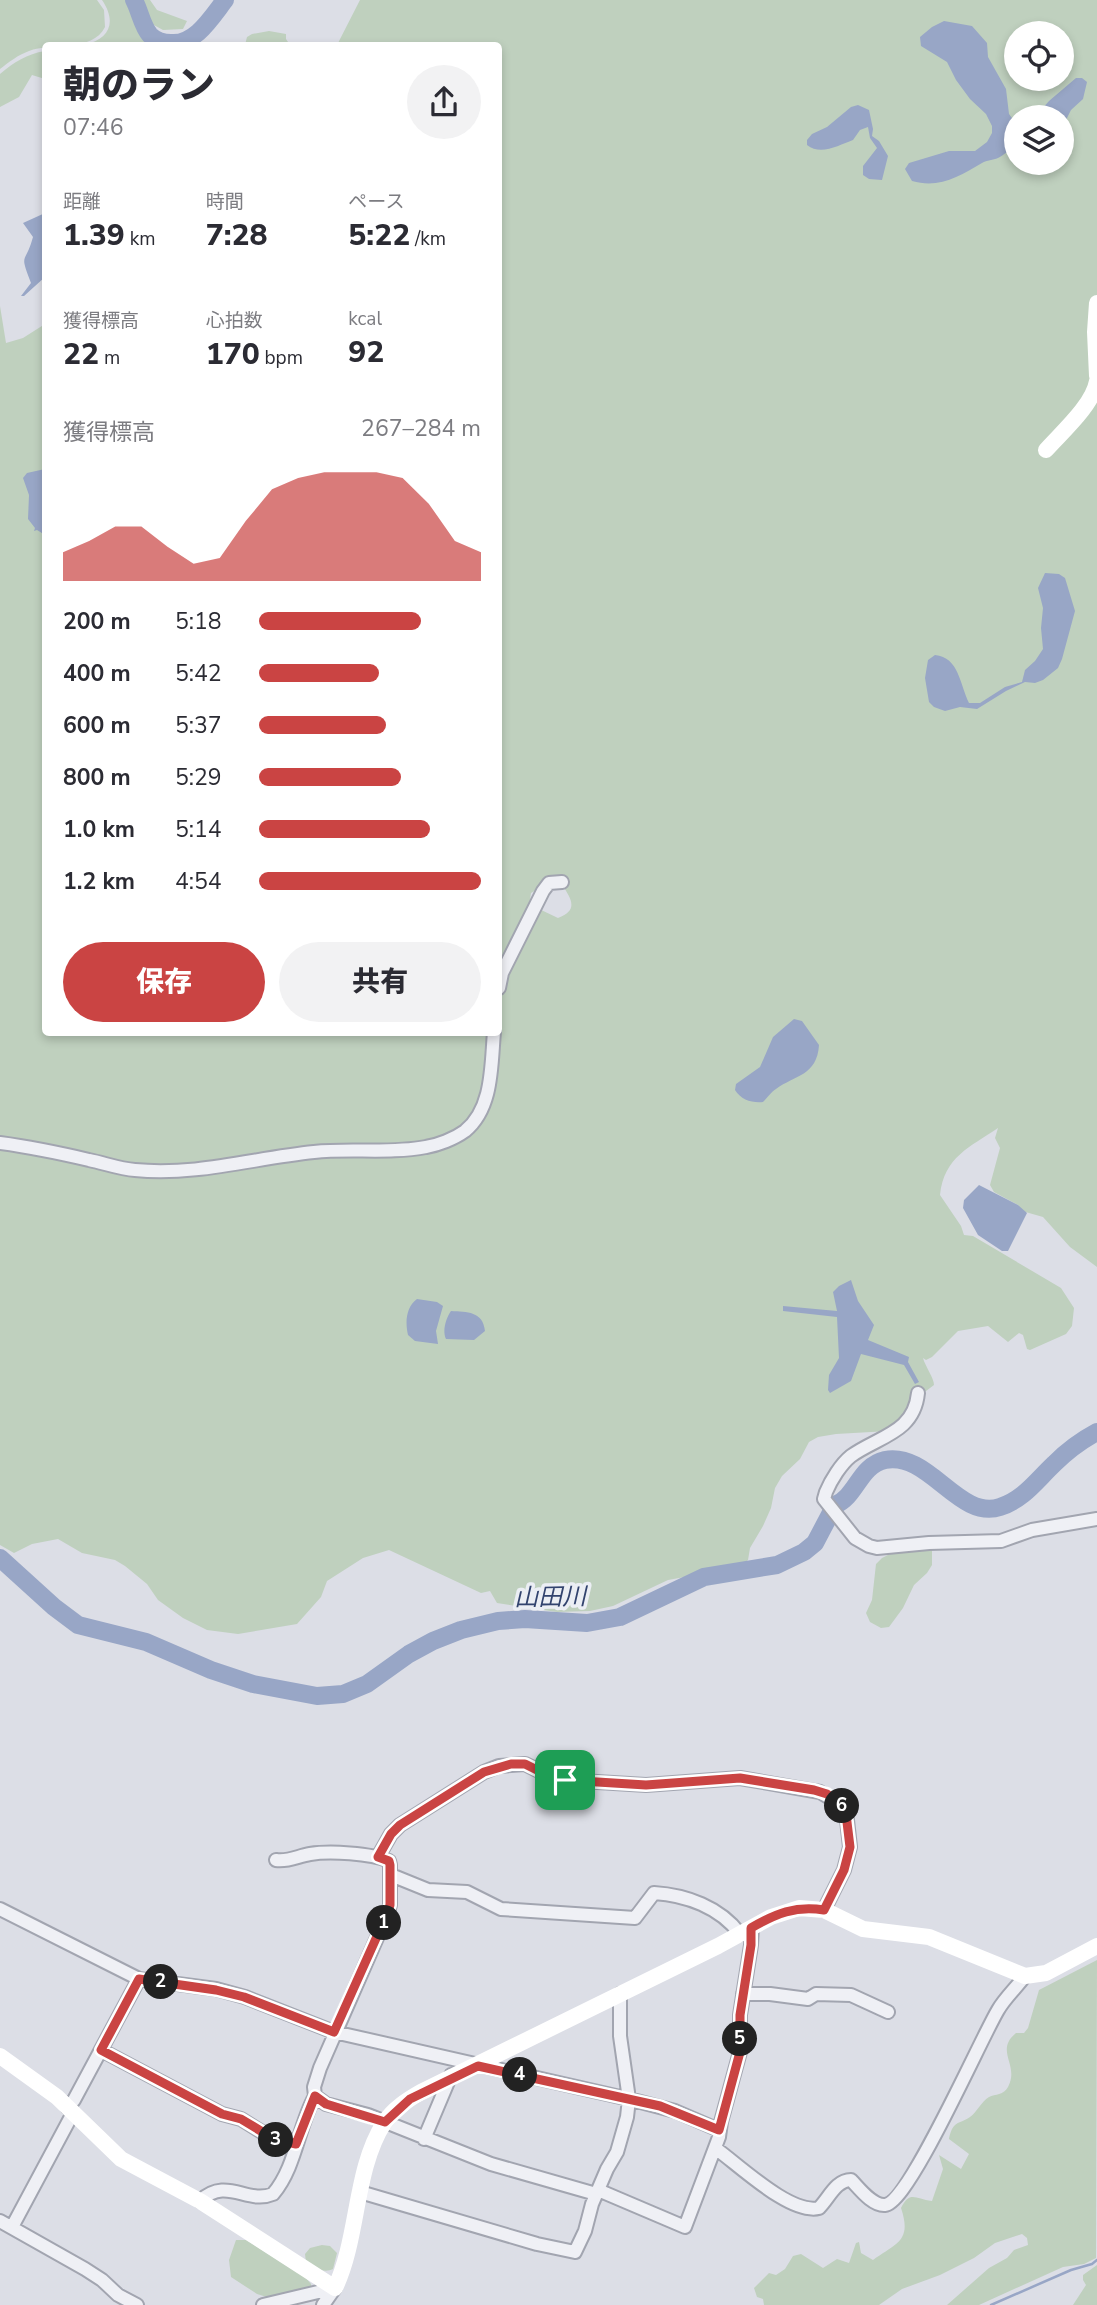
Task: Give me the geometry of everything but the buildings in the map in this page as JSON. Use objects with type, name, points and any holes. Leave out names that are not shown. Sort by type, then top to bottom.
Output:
[{"type":"main road","points":[[1046,450],[1090,400],[1097,378],[1097,303]]},
{"type":"main road","points":[[0,2056],[38,2082],[121,2159],[200,2201],[335,2288],[344,2264],[368,2164],[385,2122],[410,2099],[771,1917],[799,1908],[824,1910],[863,1929],[929,1937],[1025,1976],[1046,1972],[1097,1946]]},
{"type":"street","points":[[502,973],[543,891],[550,883],[562,882]]},
{"type":"street","points":[[0,1143],[31,1147],[132,1170],[160,1172],[224,1167],[313,1152],[426,1147],[453,1138],[464,1131],[481,1112],[489,1084],[494,1036]]},
{"type":"street","points":[[918,1392],[917,1407],[907,1422],[852,1455],[829,1486],[824,1499],[860,1542],[877,1548],[940,1542],[1001,1541],[1031,1530],[1097,1519]]},
{"type":"street","points":[[378,1857],[391,1834],[400,1825],[484,1772],[499,1766],[525,1764],[555,1779],[633,1785],[740,1778],[814,1790],[827,1794],[843,1806],[848,1820],[850,1847],[847,1863],[824,1910]]},
{"type":"street","points":[[200,2201],[221,2190],[261,2197],[273,2194],[288,2171],[334,2032],[390,1905],[389,1861],[378,1857],[319,1853],[284,1861],[276,1860]]},
{"type":"street","points":[[315,2096],[326,2104],[385,2122],[506,2169],[597,2192],[685,2227],[715,2148],[740,2052],[743,1994],[751,1945],[746,1931],[696,1901],[671,1895],[654,1893],[639,1915],[630,1919],[501,1909],[467,1892],[428,1890],[391,1875]]},
{"type":"street","points":[[0,1909],[139,1979],[205,1988],[244,1997],[334,2032],[629,2099],[674,2111],[719,2130]]},
{"type":"street","points":[[715,2148],[766,2188],[806,2208],[819,2208],[839,2184],[847,2179],[873,2201],[883,2205],[891,2203],[901,2192],[927,2149],[997,2012],[1025,1976]]},
{"type":"street","points":[[138,2305],[115,2300],[102,2280],[6,2224],[139,1979]]},
{"type":"street","points":[[360,2192],[537,2244],[575,2252],[585,2231],[597,2192],[617,2152],[629,2099],[620,2036],[620,1994]]},
{"type":"street","points":[[743,1994],[808,1999],[816,1994],[851,1995],[888,2012]]},
{"type":"street","points":[[101,2050],[222,2114],[241,2119],[264,2135],[296,2144]]},
{"type":"street","points":[[424,2139],[458,2061]]},
{"type":"street","points":[[263,2305],[335,2288]]},
{"type":"street","points":[[323,2305],[335,2288]]},
{"type":"green space","points":[[0,0],[97,0],[104,10],[105,27],[91,40],[42,42],[42,48],[17,57],[0,69]]},
{"type":"green space","points":[[102,0],[131,0],[148,37],[145,42],[93,42],[100,39],[108,29],[110,22]]},
{"type":"green space","points":[[141,0],[150,0],[157,10],[187,21],[183,29],[163,30],[152,24]]},
{"type":"green space","points":[[360,0],[1097,0],[1097,1267],[1070,1247],[1043,1217],[1022,1211],[1018,1205],[994,1192],[990,1185],[1000,1148],[995,1138],[998,1128],[960,1154],[953,1162],[942,1182],[940,1195],[964,1235],[973,1236],[1061,1288],[1074,1308],[1072,1326],[1066,1334],[1030,1350],[1027,1349],[1023,1335],[1019,1333],[1008,1342],[988,1326],[958,1331],[932,1357],[926,1360],[923,1358],[934,1385],[922,1394],[914,1409],[889,1431],[836,1434],[818,1437],[809,1442],[800,1459],[782,1476],[775,1488],[771,1508],[750,1548],[748,1560],[740,1567],[668,1580],[613,1606],[590,1611],[557,1612],[497,1603],[490,1591],[481,1593],[389,1550],[363,1558],[327,1581],[321,1597],[297,1624],[238,1634],[207,1630],[183,1618],[158,1600],[147,1584],[115,1560],[82,1553],[58,1539],[32,1544],[14,1553],[0,1545],[0,1145],[132,1172],[284,1158],[424,1151],[477,1122],[498,1036],[502,1036],[504,972],[537,908],[558,918],[571,908],[569,895],[563,886],[543,886],[531,893],[529,906],[502,969],[502,42],[339,42]]},
{"type":"green space","points":[[269,31],[286,34],[288,42],[246,42],[252,34]]},
{"type":"green space","points":[[42,52],[42,78],[32,75],[19,97],[0,107],[0,74],[32,54]]},
{"type":"green space","points":[[0,306],[6,343],[23,338],[42,326],[42,1036],[491,1036],[480,1108],[469,1121],[453,1131],[420,1143],[161,1170],[0,1141]]},
{"type":"green space","points":[[902,1548],[932,1548],[932,1565],[914,1585],[903,1608],[889,1627],[881,1628],[870,1622],[866,1613],[872,1600],[876,1564]]},
{"type":"green space","points":[[1097,1960],[1096,2258],[1084,2264],[1063,2267],[979,2305],[947,2305],[989,2268],[1007,2258],[1014,2250],[1028,2245],[1027,2238],[1022,2234],[995,2243],[974,2258],[940,2275],[902,2289],[879,2305],[764,2305],[763,2299],[757,2297],[754,2288],[769,2273],[776,2275],[785,2269],[793,2256],[801,2254],[823,2268],[837,2259],[849,2263],[856,2243],[859,2242],[861,2253],[873,2260],[900,2240],[905,2228],[901,2208],[904,2202],[910,2197],[932,2201],[943,2169],[939,2155],[961,2169],[969,2154],[949,2139],[954,2126],[970,2117],[989,2097],[1002,2093],[1008,2087],[1011,2072],[1007,2046],[1016,2033],[1024,2033],[1028,2028],[1039,1990]]},
{"type":"green space","points":[[236,2240],[246,2240],[306,2278],[311,2289],[270,2298],[257,2294],[231,2277],[229,2260]]},
{"type":"green space","points":[[330,2246],[337,2253],[333,2269],[322,2270],[306,2262],[305,2254],[310,2248]]},
{"type":"green space","points":[[1097,2265],[1097,2305],[1073,2305],[1086,2285],[1083,2275]]},
{"type":"water","points":[[944,21],[972,26],[987,43],[988,57],[1004,85],[1008,105],[1004,105],[1004,154],[957,177],[922,183],[912,181],[905,169],[909,163],[949,151],[975,151],[987,142],[992,133],[992,126],[986,114],[970,99],[947,62],[921,46],[920,37]]},
{"type":"water","points":[[1082,78],[1087,82],[1083,99],[1074,107],[1074,105],[1046,105],[1061,91],[1074,91],[1074,80]]},
{"type":"water","points":[[858,105],[869,110],[872,136],[879,141],[888,156],[882,180],[869,179],[863,175],[863,166],[877,148],[870,138],[868,127],[860,130],[853,140],[824,150],[807,145],[812,134]]},
{"type":"water","points":[[42,214],[42,280],[21,296],[31,283],[24,259],[33,237],[23,223]]},
{"type":"water","points":[[42,470],[42,533],[34,531],[35,528],[28,519],[29,495],[23,478],[27,473]]},
{"type":"water","points":[[1045,573],[1059,574],[1065,578],[1075,611],[1058,668],[1043,680],[1025,682],[977,709],[960,707],[945,711],[934,707],[929,702],[925,678],[928,660],[935,655],[943,657],[954,666],[969,703],[980,703],[1005,687],[1022,682],[1025,670],[1043,649],[1043,608],[1038,588]]},
{"type":"water","points":[[794,1019],[802,1021],[819,1045],[814,1063],[810,1069],[774,1090],[763,1102],[744,1098],[735,1090],[736,1084],[760,1067],[773,1037]]},
{"type":"water","points":[[979,1185],[1018,1205],[1027,1213],[1008,1251],[1002,1251],[978,1235],[963,1208],[964,1200]]},
{"type":"water","points":[[851,1280],[858,1301],[874,1325],[868,1340],[909,1357],[908,1362],[919,1382],[915,1384],[904,1365],[861,1354],[851,1381],[830,1393],[828,1390],[829,1375],[839,1358],[837,1317],[783,1311],[783,1306],[837,1311],[833,1292]]},
{"type":"water","points":[[417,1299],[437,1302],[443,1306],[436,1331],[438,1344],[415,1341],[408,1335],[407,1315]]},
{"type":"water","points":[[451,1311],[468,1312],[478,1316],[485,1331],[474,1340],[446,1339],[445,1325]]},
{"type":"waterway","points":[[134,0],[150,35],[166,42]]},
{"type":"waterway","points":[[180,42],[195,35],[225,0]]},
{"type":"waterway","name":"山田川","points":[[0,1558],[78,1625],[146,1642],[211,1670],[253,1684],[317,1696],[343,1694],[367,1684],[409,1654],[461,1630],[498,1621],[525,1619],[587,1623],[620,1617],[704,1577],[777,1565],[804,1552],[815,1543],[835,1505],[848,1495],[876,1463],[901,1460],[916,1466],[971,1504],[985,1509],[1000,1507],[1023,1494],[1064,1455],[1097,1432]]},
{"type":"waterway","points":[[991,2305],[1097,2260]]},
{"type":"route","points":[[525,1764],[555,1779],[565,1780],[646,1785],[740,1778],[814,1790],[827,1794],[843,1806],[848,1820],[850,1847],[847,1863],[824,1910],[789,1910],[751,1928],[751,1945],[740,2015],[740,2052],[719,2130],[660,2106],[478,2066],[421,2092],[396,2110],[385,2122],[326,2104],[315,2096],[296,2144],[264,2135],[241,2119],[222,2114],[101,2050],[139,1979],[194,1986],[244,1997],[334,2032],[372,1952],[390,1905],[389,1861],[378,1857],[394,1830],[490,1768],[525,1764]]}]
